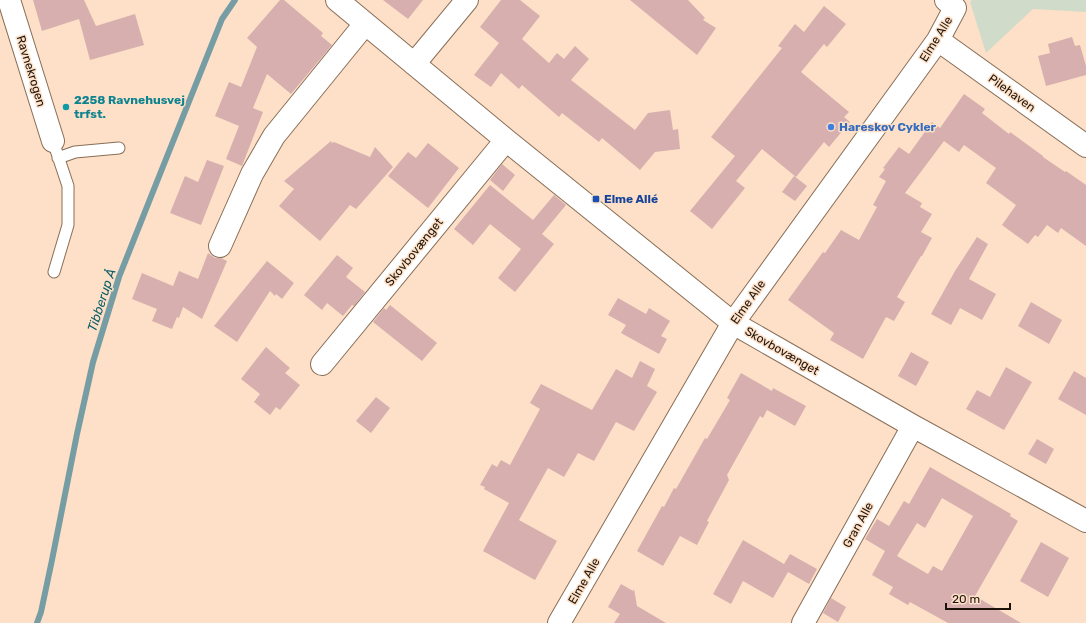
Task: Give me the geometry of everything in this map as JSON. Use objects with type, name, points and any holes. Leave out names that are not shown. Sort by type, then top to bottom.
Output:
[{"type":"street","name":"Ravnekrogen","points":[[9,0],[56,150]]},
{"type":"street","name":"Skovbovænget","points":[[337,0],[506,140],[733,323],[913,426],[1086,521]]},
{"type":"street","points":[[414,64],[466,0]]},
{"type":"street","name":"Elme Alle","points":[[559,623],[733,323],[938,40],[955,8],[946,0]]},
{"type":"street","points":[[220,246],[252,174],[274,136],[365,24]]},
{"type":"street","name":"Pilehaven","points":[[938,40],[1086,146]]},
{"type":"street","name":"Skovbovænget","points":[[322,364],[506,140]]},
{"type":"street","name":"Gran Alle","points":[[803,623],[913,426]]},
{"type":"lane","points":[[54,272],[68,225],[68,186],[56,150],[75,152],[119,148]]},
{"type":"green space","points":[[972,0],[1086,0],[1086,12],[1033,9],[986,53],[970,2]]},
{"type":"building","points":[[33,0],[84,0],[96,26],[135,14],[144,45],[90,60],[79,19],[42,31]]},
{"type":"building","points":[[280,0],[284,0],[323,33],[321,36],[332,45],[291,94],[267,74],[253,108],[263,112],[242,166],[226,159],[239,126],[215,116],[229,82],[241,87],[257,47],[247,38]]},
{"type":"building","points":[[383,0],[423,0],[408,19]]},
{"type":"building","points":[[501,0],[520,0],[540,16],[522,39],[549,63],[557,53],[564,59],[575,46],[589,59],[571,80],[635,130],[648,113],[670,110],[673,130],[678,129],[680,149],[655,152],[640,170],[602,138],[599,142],[562,113],[559,117],[522,85],[519,89],[501,73],[491,87],[474,75],[499,43],[480,27]]},
{"type":"building","points":[[630,0],[688,0],[705,18],[703,20],[716,28],[697,55]]},
{"type":"building","points":[[824,6],[846,24],[827,47],[824,44],[801,72],[849,112],[844,117],[850,122],[829,147],[824,142],[796,177],[762,149],[736,181],[745,188],[712,229],[690,211],[735,156],[711,137],[782,48],[778,46],[795,24],[804,32]]},
{"type":"building","points":[[1072,37],[1075,46],[1080,45],[1086,66],[1086,75],[1046,86],[1038,56],[1050,53],[1048,44]]},
{"type":"building","points":[[964,94],[985,109],[982,113],[1009,134],[1010,132],[1043,157],[1086,185],[1086,246],[1061,228],[1058,233],[1047,225],[1038,237],[1035,235],[1028,244],[1002,225],[1016,205],[986,183],[996,168],[964,145],[959,152],[944,141],[905,193],[922,203],[920,207],[932,214],[921,232],[932,238],[897,297],[905,302],[894,321],[886,317],[863,359],[830,340],[834,333],[788,300],[841,230],[859,240],[877,207],[873,205],[886,181],[879,177],[885,169],[883,168],[899,147],[909,154],[932,122],[940,128]]},
{"type":"building","points":[[331,141],[332,143],[334,142],[370,157],[375,147],[393,167],[356,209],[350,205],[320,241],[279,206],[294,189],[284,181]]},
{"type":"building","points":[[428,143],[459,168],[428,208],[388,176],[408,152],[416,158]]},
{"type":"building","points":[[207,160],[224,166],[201,225],[170,213],[185,176],[198,182]]},
{"type":"building","points":[[502,164],[515,175],[503,191],[490,180]]},
{"type":"building","points":[[794,176],[807,186],[795,201],[782,192]]},
{"type":"building","points":[[490,185],[533,220],[554,195],[566,205],[542,234],[554,244],[515,292],[498,278],[521,249],[490,224],[473,245],[454,229]]},
{"type":"building","points":[[977,237],[988,244],[969,279],[996,294],[982,320],[960,308],[951,325],[931,314],[955,271]]},
{"type":"building","points":[[208,253],[215,258],[221,258],[227,261],[202,319],[183,307],[179,318],[177,317],[172,329],[152,321],[157,309],[132,299],[142,273],[173,286],[179,271],[198,279]]},
{"type":"building","points":[[337,255],[353,268],[346,277],[365,292],[354,306],[352,305],[343,316],[327,303],[322,310],[304,295]]},
{"type":"building","points":[[267,261],[294,283],[282,299],[276,294],[275,296],[270,291],[237,342],[214,326]]},
{"type":"building","points":[[618,298],[646,314],[649,308],[670,321],[661,336],[667,339],[659,354],[621,333],[626,325],[608,315]]},
{"type":"building","points":[[1031,302],[1062,320],[1049,344],[1018,326]]},
{"type":"building","points":[[390,305],[437,343],[422,361],[373,322],[384,308],[386,310]]},
{"type":"building","points":[[266,347],[290,368],[285,373],[300,385],[280,410],[276,407],[270,415],[254,402],[260,394],[241,379]]},
{"type":"building","points":[[911,352],[929,362],[916,386],[898,376]]},
{"type":"building","points":[[640,361],[655,369],[647,386],[657,392],[634,431],[616,422],[594,461],[578,453],[564,477],[548,468],[519,520],[557,541],[535,580],[483,551],[509,503],[484,489],[485,487],[480,485],[492,464],[497,467],[501,460],[510,465],[540,409],[530,403],[541,384],[592,410],[616,369],[632,378]]},
{"type":"building","points":[[1006,367],[1032,382],[1004,430],[966,409],[977,390],[990,397]]},
{"type":"building","points":[[1074,371],[1086,378],[1086,415],[1058,399]]},
{"type":"building","points":[[741,373],[772,391],[773,388],[806,406],[795,426],[767,410],[763,418],[760,416],[727,475],[729,480],[707,521],[709,522],[697,545],[680,536],[663,566],[637,551],[662,506],[664,507],[674,488],[676,489],[705,438],[707,439],[730,400],[727,398]]},
{"type":"building","points":[[376,397],[390,408],[371,433],[356,421]]},
{"type":"building","points":[[1037,439],[1054,449],[1046,464],[1028,454]]},
{"type":"building","points":[[930,467],[1011,514],[1010,516],[1018,521],[975,596],[1021,623],[948,623],[910,602],[908,605],[889,594],[893,587],[872,575],[885,551],[865,539],[877,519],[889,526],[904,501],[909,504]],"holes":[[[942,498],[973,516],[942,571],[933,566],[928,574],[897,556],[917,523],[925,528]]]},
{"type":"building","points":[[743,540],[784,564],[790,554],[817,569],[809,584],[788,572],[773,598],[743,581],[731,604],[713,594]]},
{"type":"building","points":[[1041,542],[1069,558],[1048,597],[1020,581]]},
{"type":"building","points":[[621,584],[633,591],[634,589],[637,606],[666,623],[614,623],[620,614],[608,607]]},
{"type":"building","points":[[831,598],[846,607],[838,622],[823,613]]},
{"type":"waterway","name":"Tibberup Å","points":[[37,623],[41,612],[93,362],[119,277],[222,19],[235,0]]},
{"type":"place","name":"2258 Ravnehusvej trfst.","points":[[66,107]]},
{"type":"place","name":"Hareskov Cykler","points":[[831,127]]},
{"type":"place","name":"Elme Allé","points":[[596,199]]}]
